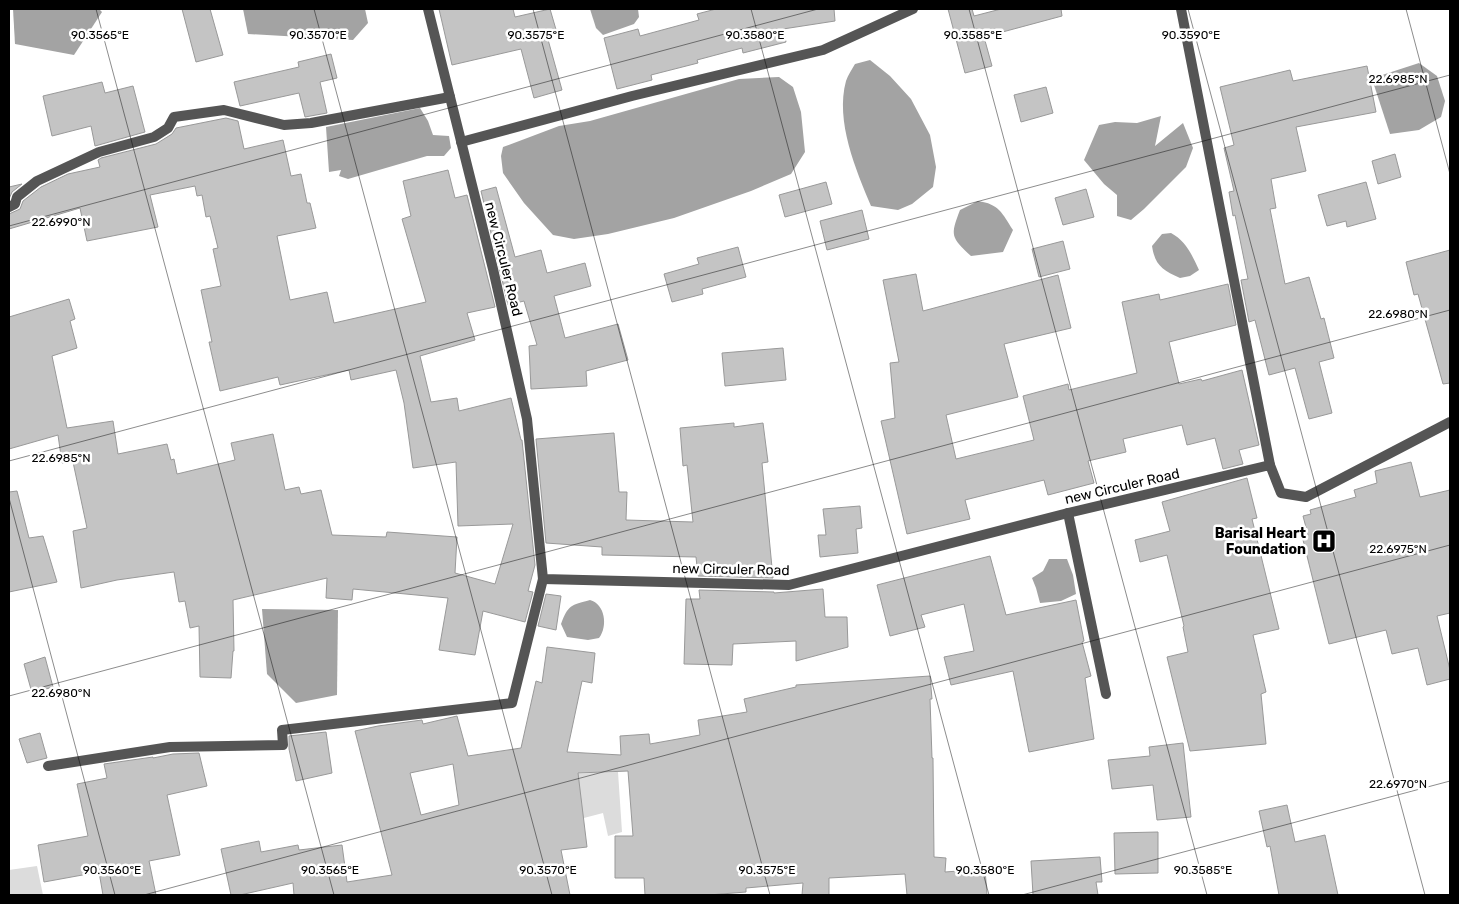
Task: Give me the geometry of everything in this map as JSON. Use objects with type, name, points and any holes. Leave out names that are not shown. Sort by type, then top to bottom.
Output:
[{"type":"street","name":"new Circuler Road","points":[[428,9],[493,269],[528,419],[543,579],[789,586],[1068,513],[1270,466]]},
{"type":"street","points":[[462,142],[632,96],[823,50],[913,9]]},
{"type":"street","points":[[1181,9],[1270,466],[1281,493],[1306,497],[1450,422]]},
{"type":"street","points":[[9,207],[15,204],[17,196],[37,181],[99,152],[154,137],[168,128],[174,117],[224,110],[284,125],[311,123],[450,96]]},
{"type":"street","points":[[1068,513],[1106,694]]},
{"type":"street","points":[[48,766],[170,747],[283,745],[282,730],[512,702],[543,579]]},
{"type":"shaded area","points":[[13,9],[99,9],[102,12],[74,55],[15,44]]},
{"type":"shaded area","points":[[243,9],[365,9],[368,23],[353,40],[248,34]]},
{"type":"shaded area","points":[[590,9],[638,9],[639,17],[634,24],[603,35],[596,28]]},
{"type":"shaded area","points":[[870,60],[890,76],[911,99],[930,135],[936,167],[933,187],[912,204],[898,210],[871,206],[859,177],[845,129],[843,96],[846,81],[855,64]]},
{"type":"shaded area","points":[[1419,63],[1437,76],[1445,101],[1441,117],[1419,130],[1390,134],[1374,85],[1376,77]]},
{"type":"shaded area","points":[[779,77],[793,87],[801,112],[805,152],[791,174],[751,191],[674,218],[608,234],[574,239],[553,235],[524,203],[503,173],[501,156],[503,147],[559,126],[590,121],[739,79]]},
{"type":"shaded area","points":[[420,108],[428,121],[433,135],[449,136],[451,148],[444,156],[427,156],[348,179],[339,176],[341,170],[329,172],[326,127]]},
{"type":"shaded area","points":[[1161,116],[1155,146],[1183,123],[1193,148],[1186,167],[1131,220],[1117,216],[1117,195],[1104,184],[1084,160],[1099,125],[1115,122],[1137,123]]},
{"type":"shaded area","points":[[978,201],[991,204],[999,210],[1013,230],[1003,252],[971,256],[954,236],[960,210]]},
{"type":"shaded area","points":[[1171,233],[1185,244],[1199,270],[1190,276],[1180,278],[1174,275],[1160,266],[1155,258],[1152,246],[1162,234]]},
{"type":"shaded area","points":[[1049,559],[1067,559],[1073,575],[1076,594],[1061,601],[1040,603],[1032,578],[1043,571]]},
{"type":"shaded area","points":[[590,600],[599,606],[604,616],[604,628],[599,638],[588,640],[567,637],[561,624],[568,609]]},
{"type":"shaded area","points":[[262,609],[338,610],[337,695],[296,703],[267,674]]},
{"type":"shaded area","points":[[618,772],[622,832],[608,836],[603,813],[580,819],[548,775]]},
{"type":"shaded area","points":[[37,866],[43,895],[9,895],[9,870]]},
{"type":"building","points":[[182,9],[210,9],[223,55],[196,62]]},
{"type":"building","points":[[439,9],[513,9],[515,17],[550,9],[557,33],[547,36],[562,90],[534,98],[521,49],[452,65]]},
{"type":"building","points":[[716,9],[834,9],[835,21],[783,29],[786,42],[743,53],[742,48],[697,60],[698,63],[651,75],[652,80],[617,89],[604,38],[638,29],[640,36],[699,20],[697,14]]},
{"type":"building","points":[[948,9],[972,9],[974,16],[1001,9],[1061,9],[1062,16],[984,37],[992,66],[965,73]]},
{"type":"building","points":[[331,54],[337,78],[320,82],[327,113],[305,117],[299,93],[240,106],[234,82],[299,67],[298,62]]},
{"type":"building","points":[[1367,66],[1376,112],[1296,127],[1306,171],[1271,179],[1276,208],[1270,209],[1285,284],[1309,277],[1321,319],[1324,318],[1334,358],[1319,362],[1332,413],[1309,419],[1295,368],[1269,375],[1255,320],[1249,322],[1241,280],[1248,279],[1235,215],[1233,216],[1229,192],[1234,191],[1224,148],[1234,145],[1220,87],[1290,70],[1293,81]]},
{"type":"building","points":[[102,82],[105,93],[133,86],[145,132],[95,146],[91,126],[52,136],[43,96]]},
{"type":"building","points":[[1046,87],[1053,113],[1021,122],[1014,95]]},
{"type":"building","points":[[226,118],[238,121],[244,149],[283,140],[291,176],[301,174],[307,203],[310,203],[316,228],[277,236],[290,300],[327,292],[334,323],[426,302],[402,219],[411,216],[403,181],[448,170],[455,198],[467,195],[495,307],[467,313],[475,340],[420,356],[431,402],[457,398],[459,411],[511,398],[522,440],[535,565],[528,591],[533,592],[525,622],[483,611],[475,655],[439,650],[448,598],[353,589],[352,600],[326,598],[327,578],[233,600],[234,651],[231,678],[200,677],[199,626],[190,628],[185,601],[179,602],[174,572],[117,580],[81,588],[73,531],[87,528],[73,462],[62,463],[58,435],[9,449],[9,317],[69,299],[75,319],[70,321],[77,348],[52,356],[67,428],[113,421],[118,454],[167,444],[171,460],[174,459],[177,474],[235,460],[231,443],[273,434],[285,490],[299,487],[301,494],[321,490],[332,535],[386,537],[387,532],[457,537],[455,573],[495,584],[513,524],[458,526],[456,462],[413,468],[404,403],[396,370],[351,380],[349,370],[280,385],[278,377],[220,391],[209,342],[212,342],[201,290],[221,286],[213,249],[218,248],[210,216],[206,217],[202,195],[197,196],[195,186],[150,195],[158,227],[87,241],[80,208],[9,229],[9,214],[20,209],[23,201],[41,187],[68,174],[100,167],[98,160],[101,158],[156,144],[172,134],[176,128]]},
{"type":"building","points":[[1395,154],[1401,177],[1378,184],[1372,161]]},
{"type":"building","points":[[826,182],[832,204],[785,217],[779,195]]},
{"type":"building","points":[[1366,182],[1376,219],[1347,227],[1346,221],[1327,226],[1318,195]]},
{"type":"building","points":[[22,184],[12,192],[9,199],[9,187]]},
{"type":"building","points":[[496,187],[515,257],[541,250],[547,273],[585,263],[591,286],[554,296],[565,338],[618,324],[628,360],[586,371],[587,386],[531,389],[529,346],[537,345],[524,301],[508,305],[481,191]]},
{"type":"building","points":[[1086,189],[1094,217],[1063,225],[1055,198]]},
{"type":"building","points":[[862,210],[869,239],[827,250],[820,221]]},
{"type":"building","points":[[1063,241],[1070,269],[1039,277],[1032,249]]},
{"type":"building","points":[[738,247],[746,277],[702,289],[703,294],[672,302],[664,274],[699,264],[697,258]]},
{"type":"building","points":[[1450,250],[1450,383],[1443,384],[1418,294],[1414,295],[1406,262]]},
{"type":"building","points":[[916,274],[923,311],[1058,275],[1071,328],[1004,344],[1018,397],[946,415],[956,459],[1034,440],[1023,396],[1068,384],[1069,390],[1137,373],[1122,302],[1159,294],[1160,300],[1228,284],[1236,325],[1169,342],[1179,384],[1201,379],[1202,381],[1242,370],[1259,445],[1239,450],[1243,464],[1223,469],[1215,438],[1187,445],[1182,425],[1123,439],[1126,452],[1088,461],[1094,483],[1048,495],[1044,480],[965,500],[970,519],[907,534],[881,421],[895,418],[890,363],[899,362],[883,280]]},
{"type":"building","points":[[783,348],[786,380],[725,386],[722,353]]},
{"type":"building","points":[[734,423],[734,427],[763,423],[768,462],[762,463],[773,578],[698,576],[696,557],[602,555],[602,547],[546,543],[536,439],[614,433],[619,492],[627,492],[626,520],[693,522],[687,465],[683,466],[680,428]]},
{"type":"building","points":[[1411,462],[1420,497],[1450,490],[1450,613],[1437,616],[1450,670],[1450,679],[1427,685],[1418,648],[1392,654],[1386,630],[1329,644],[1302,536],[1308,535],[1303,516],[1311,514],[1310,510],[1356,497],[1354,490],[1377,483],[1375,471]]},
{"type":"building","points":[[1247,478],[1257,518],[1252,519],[1279,629],[1253,635],[1266,692],[1261,694],[1266,744],[1190,751],[1167,657],[1188,652],[1184,626],[1167,555],[1140,562],[1135,540],[1170,531],[1162,502]]},
{"type":"building","points":[[17,491],[29,538],[43,536],[57,582],[9,592],[9,492]]},
{"type":"building","points":[[860,506],[862,528],[856,529],[858,553],[820,557],[818,535],[826,535],[823,509]]},
{"type":"building","points":[[990,556],[1006,615],[1076,600],[1084,641],[1082,642],[1091,676],[1085,678],[1094,739],[1029,752],[1013,671],[951,685],[944,657],[974,651],[964,604],[921,615],[925,627],[890,636],[877,585]]},
{"type":"building","points":[[823,589],[825,617],[847,617],[848,647],[796,661],[796,641],[733,644],[732,665],[684,664],[686,599],[700,599],[699,590],[774,593]]},
{"type":"building","points":[[546,594],[561,596],[556,630],[538,626]]},
{"type":"building","points":[[547,647],[595,653],[592,683],[582,681],[567,752],[621,755],[620,736],[649,734],[650,744],[700,735],[698,720],[747,712],[744,699],[796,687],[796,685],[930,676],[934,857],[946,858],[945,872],[985,869],[987,895],[907,895],[905,874],[829,878],[829,895],[802,895],[803,883],[746,888],[746,892],[709,895],[645,895],[644,878],[615,878],[615,836],[633,836],[628,771],[578,773],[587,847],[561,850],[570,895],[294,895],[293,883],[240,895],[231,895],[221,849],[259,841],[261,852],[298,845],[299,850],[342,845],[347,882],[392,875],[355,731],[422,720],[423,724],[457,716],[468,756],[521,748],[536,681],[542,683]],"holes":[[[453,764],[459,805],[421,815],[410,773]]]},
{"type":"building","points":[[45,657],[53,687],[32,693],[24,664]]},
{"type":"building","points":[[326,732],[332,773],[296,781],[289,749],[289,736]]},
{"type":"building","points":[[40,733],[47,758],[27,763],[19,739]]},
{"type":"building","points":[[1183,743],[1191,817],[1157,820],[1153,785],[1112,789],[1108,760],[1150,756],[1149,747]]},
{"type":"building","points":[[199,753],[207,786],[167,795],[180,855],[149,861],[156,895],[103,895],[99,872],[44,882],[38,845],[88,836],[77,784],[107,778],[104,764],[173,754]]},
{"type":"building","points":[[1287,805],[1295,842],[1325,835],[1338,895],[1279,895],[1270,846],[1267,847],[1259,811]]},
{"type":"building","points":[[1158,832],[1158,873],[1115,874],[1114,833]]},
{"type":"building","points":[[1100,857],[1102,882],[1096,882],[1098,895],[1033,895],[1031,861]]},
{"type":"place","name":"Barisal Heart Foundation","points":[[1324,541]]}]
